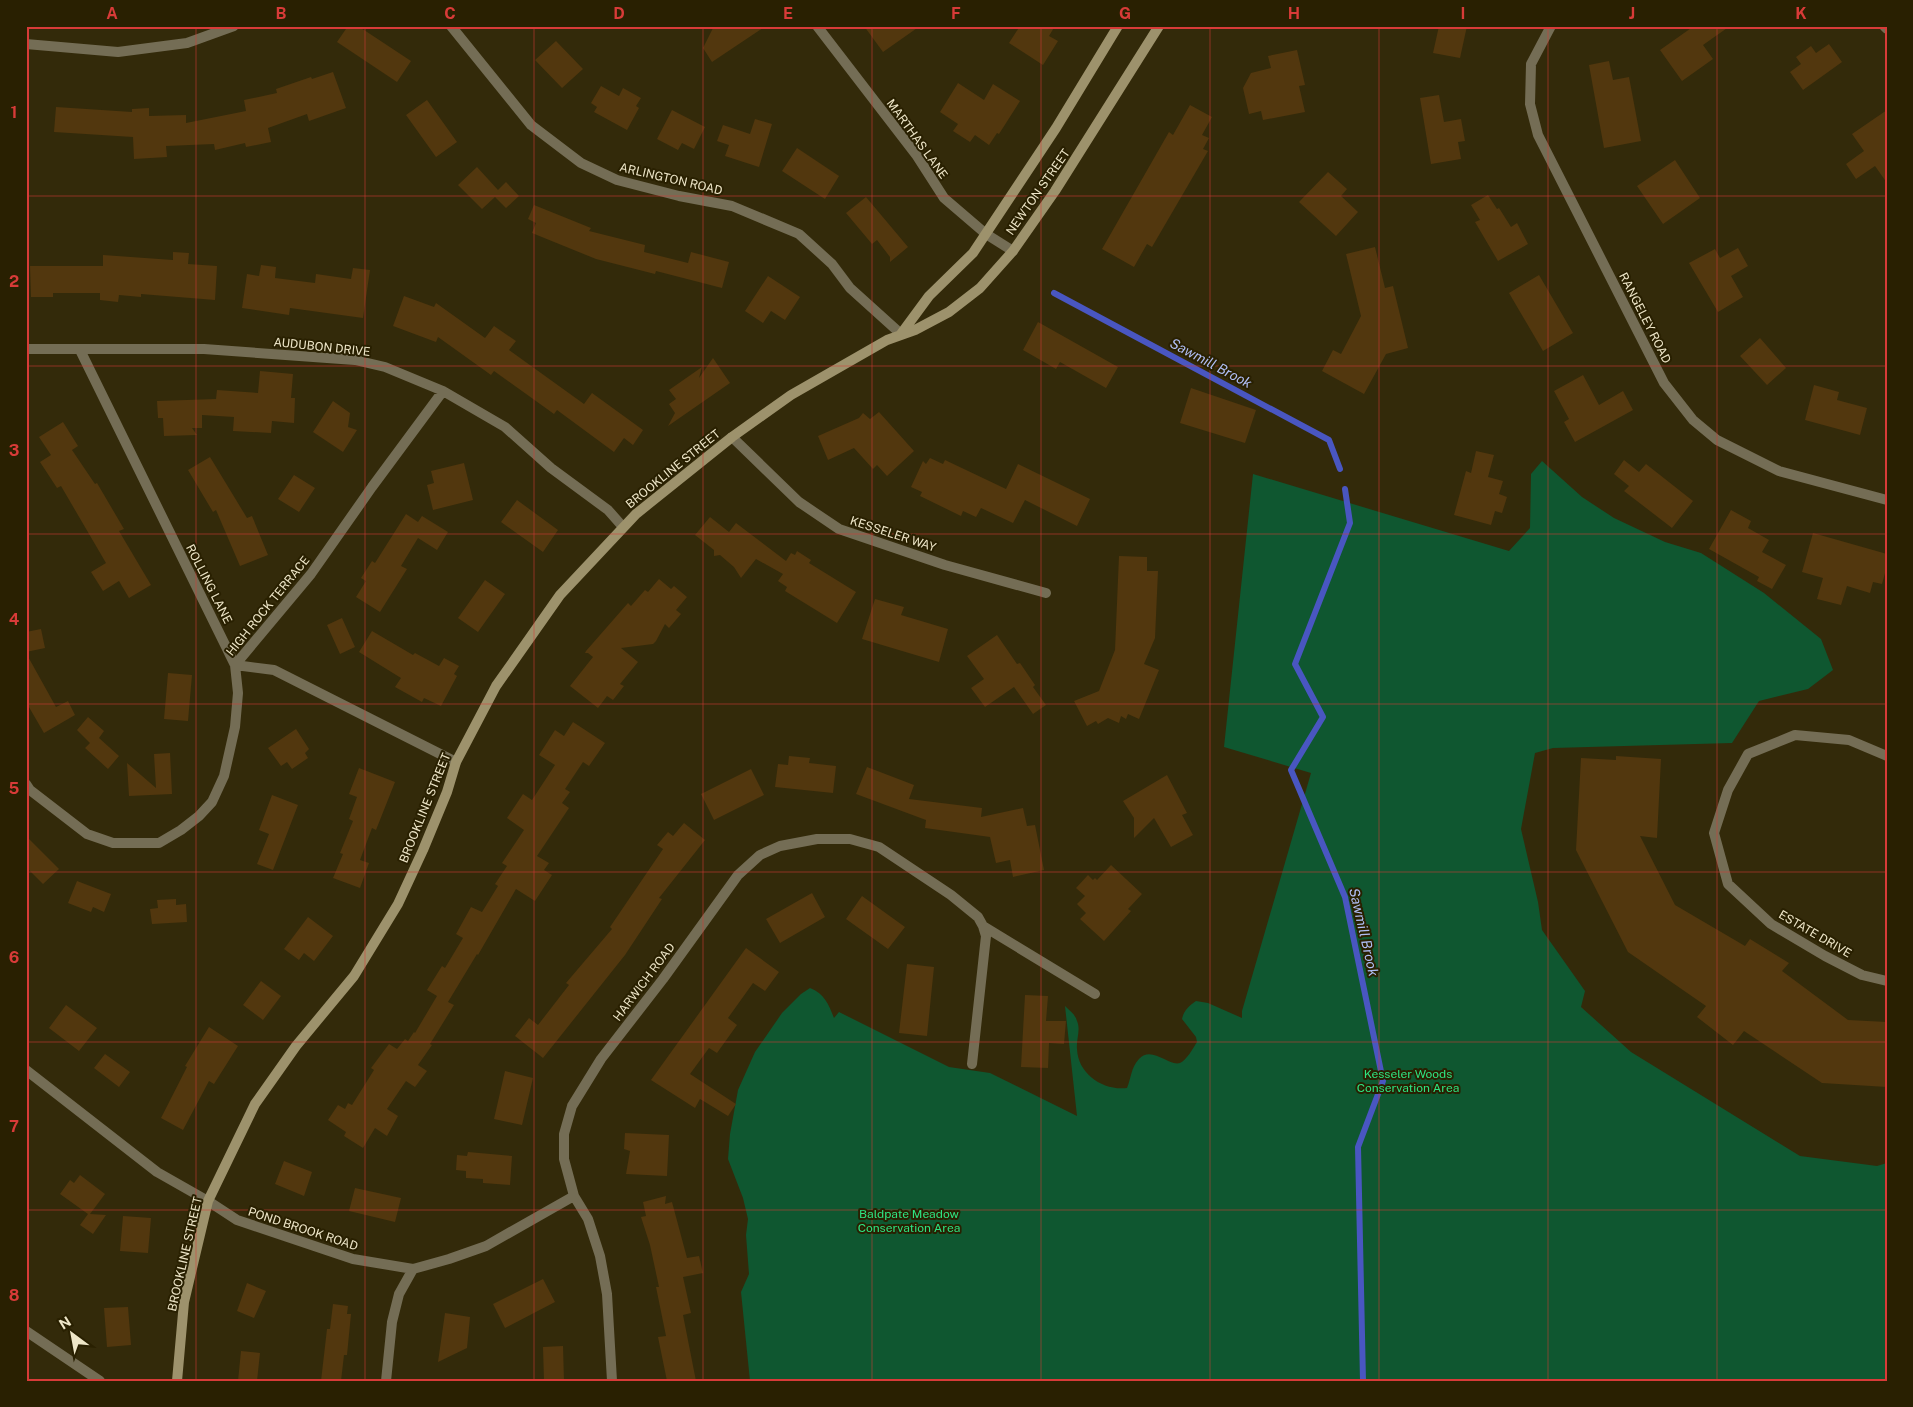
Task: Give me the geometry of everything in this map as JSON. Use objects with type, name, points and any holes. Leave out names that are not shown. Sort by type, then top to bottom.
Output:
[{"type":"main road","name":"NEWTON STREET","points":[[901,334],[929,296],[973,253],[1056,128],[1118,26]]},
{"type":"main road","name":"NEWTON STREET","points":[[859,356],[949,312],[980,288],[1012,251],[1082,150],[1159,26]]},
{"type":"main road","name":"BROOKLINE STREET","points":[[177,1381],[184,1302],[208,1201],[255,1104],[296,1046],[354,976],[398,904],[444,800],[456,762],[496,686],[555,603],[636,514],[732,437],[792,395],[859,356]]},
{"type":"street","points":[[26,44],[118,52],[188,43],[234,26]]},
{"type":"street","name":"ARLINGTON ROAD","points":[[452,26],[531,125],[581,164],[617,180],[679,196],[732,206],[798,234],[832,264],[850,288],[901,334]]},
{"type":"street","name":"MARTHAS LANE","points":[[817,26],[917,156],[944,198],[986,234],[1012,251]]},
{"type":"street","name":"RANGELEY ROAD","points":[[1551,26],[1531,64],[1530,104],[1538,134],[1664,383],[1693,420],[1717,440],[1779,470],[1887,500]]},
{"type":"street","points":[[1884,26],[1887,29]]},
{"type":"street","name":"AUDUBON DRIVE","points":[[26,349],[204,349],[355,360],[385,367],[443,391],[505,427],[551,468],[608,510],[623,527]]},
{"type":"street","name":"ROLLING LANE","points":[[80,350],[235,665]]},
{"type":"street","name":"HIGH ROCK TERRACE","points":[[26,784],[30,790],[87,834],[113,843],[159,843],[181,830],[199,816],[212,802],[224,776],[235,727],[238,693],[235,665],[311,574],[443,391]]},
{"type":"street","name":"KESSELER WAY","points":[[732,437],[799,502],[839,529],[946,564],[1046,593]]},
{"type":"street","points":[[235,665],[274,670],[456,762]]},
{"type":"street","name":"ESTATE DRIVE","points":[[1887,756],[1850,740],[1794,735],[1748,754],[1728,790],[1714,833],[1728,884],[1771,924],[1825,956],[1862,975],[1887,981]]},
{"type":"street","name":"HARWICH ROAD","points":[[612,1381],[607,1294],[600,1256],[588,1219],[574,1196],[564,1159],[564,1134],[572,1106],[601,1059],[663,979],[738,875],[760,855],[780,846],[817,839],[850,839],[879,848],[951,895],[978,917],[983,926],[1095,994]]},
{"type":"street","points":[[972,1064],[986,936],[983,926]]},
{"type":"street","name":"POND BROOK ROAD","points":[[26,1070],[157,1172],[237,1220],[353,1259],[413,1269],[449,1259],[486,1246],[574,1196]]},
{"type":"street","points":[[386,1381],[392,1322],[399,1294],[413,1269]]},
{"type":"street","points":[[26,1331],[100,1381]]},
{"type":"green space","points":[[1542,461],[1582,497],[1614,518],[1665,542],[1701,553],[1764,593],[1821,639],[1833,670],[1808,689],[1759,701],[1732,743],[1553,748],[1535,753],[1521,829],[1538,902],[1542,930],[1585,991],[1581,1007],[1631,1052],[1800,1156],[1877,1166],[1887,1163],[1887,1381],[750,1381],[741,1292],[749,1274],[746,1235],[748,1219],[743,1198],[728,1159],[730,1134],[738,1090],[755,1052],[782,1013],[801,994],[810,988],[822,996],[834,1018],[839,1012],[949,1067],[990,1073],[1077,1116],[1065,1006],[1074,1014],[1078,1024],[1078,1058],[1087,1073],[1101,1084],[1109,1087],[1127,1088],[1134,1066],[1144,1055],[1155,1055],[1176,1063],[1183,1061],[1197,1042],[1196,1037],[1182,1019],[1185,1011],[1193,1003],[1196,1001],[1208,1003],[1242,1018],[1242,1011],[1311,773],[1224,747],[1253,474],[1509,551],[1530,528],[1531,474]]},
{"type":"building","points":[[348,26],[358,26],[411,61],[397,82],[337,42]]},
{"type":"building","points":[[714,26],[766,26],[712,62],[703,48]]},
{"type":"building","points":[[864,26],[920,26],[883,52]]},
{"type":"building","points":[[1020,26],[1055,26],[1049,36],[1058,41],[1043,65],[1009,43]]},
{"type":"building","points":[[1439,26],[1467,26],[1460,58],[1433,53]]},
{"type":"building","points":[[1694,26],[1730,26],[1703,45],[1713,59],[1682,81],[1660,50]]},
{"type":"building","points":[[556,41],[583,69],[562,88],[535,60]]},
{"type":"building","points":[[1829,44],[1842,62],[1803,90],[1790,72],[1801,64],[1796,57],[1811,46],[1816,53]]},
{"type":"building","points":[[1297,50],[1305,85],[1299,86],[1305,112],[1263,120],[1261,111],[1249,114],[1243,88],[1251,73],[1271,68],[1268,56]]},
{"type":"building","points":[[1609,61],[1613,80],[1629,77],[1641,141],[1604,148],[1589,65]]},
{"type":"building","points":[[333,72],[346,108],[309,121],[307,114],[268,128],[271,142],[246,147],[245,143],[215,150],[214,144],[166,146],[167,157],[134,159],[133,137],[54,132],[56,107],[132,112],[132,109],[149,108],[149,116],[186,115],[186,123],[246,111],[244,100],[277,93],[276,89]]},
{"type":"building","points":[[958,83],[984,100],[993,84],[1020,101],[999,134],[997,133],[989,145],[975,135],[970,142],[953,131],[958,124],[940,112]]},
{"type":"building","points":[[601,86],[619,96],[623,88],[641,98],[636,106],[639,108],[627,130],[594,112],[597,107],[591,103]]},
{"type":"building","points":[[1439,95],[1444,122],[1461,119],[1465,141],[1458,142],[1461,159],[1431,164],[1420,98]]},
{"type":"building","points":[[427,100],[457,142],[436,157],[406,115]]},
{"type":"building","points":[[1190,105],[1212,117],[1202,135],[1209,138],[1203,149],[1208,151],[1152,247],[1147,244],[1134,267],[1102,249],[1169,132],[1173,135]]},
{"type":"building","points":[[672,110],[705,127],[694,149],[682,143],[678,150],[657,139]]},
{"type":"building","points":[[1887,110],[1887,183],[1875,166],[1856,179],[1846,164],[1864,151],[1852,134]]},
{"type":"building","points":[[755,119],[772,124],[759,167],[725,156],[729,145],[717,141],[723,125],[750,134]]},
{"type":"building","points":[[797,148],[839,176],[825,199],[782,171]]},
{"type":"building","points":[[1675,160],[1700,198],[1663,224],[1637,186]]},
{"type":"building","points":[[477,167],[498,190],[506,182],[519,196],[506,208],[495,197],[482,209],[458,185]]},
{"type":"building","points":[[1328,172],[1347,189],[1341,196],[1358,212],[1336,236],[1299,202]]},
{"type":"building","points":[[1488,195],[1511,227],[1517,223],[1528,244],[1498,261],[1475,222],[1480,220],[1471,205]]},
{"type":"building","points":[[866,197],[908,247],[890,262],[890,257],[877,240],[872,244],[846,213]]},
{"type":"building","points":[[534,205],[591,228],[589,231],[645,245],[644,252],[688,263],[691,252],[729,262],[722,288],[656,271],[655,274],[596,259],[532,233],[536,223],[528,219]]},
{"type":"building","points":[[1375,247],[1385,288],[1393,286],[1408,348],[1386,354],[1364,394],[1322,371],[1333,350],[1341,354],[1361,316],[1346,254]]},
{"type":"building","points":[[1738,248],[1748,266],[1731,276],[1743,297],[1718,312],[1689,263],[1715,249],[1720,258]]},
{"type":"building","points":[[173,252],[189,253],[188,264],[217,266],[215,300],[141,294],[141,297],[119,295],[118,302],[100,300],[100,293],[53,293],[53,297],[31,297],[30,266],[103,266],[103,255],[173,260]]},
{"type":"building","points":[[261,265],[276,267],[275,278],[315,283],[316,274],[351,279],[353,268],[370,270],[363,318],[290,308],[289,315],[242,308],[247,274],[259,276]]},
{"type":"building","points":[[1539,275],[1573,333],[1543,351],[1509,293]]},
{"type":"building","points":[[768,276],[800,297],[785,320],[771,311],[763,323],[745,311]]},
{"type":"building","points":[[404,296],[434,307],[436,303],[485,338],[494,326],[516,341],[509,350],[584,404],[592,393],[643,430],[633,445],[624,438],[614,452],[557,410],[554,414],[494,371],[491,375],[438,337],[436,342],[393,326]]},
{"type":"building","points":[[1038,322],[1118,367],[1106,388],[1060,362],[1056,369],[1023,350]]},
{"type":"building","points":[[1760,338],[1786,368],[1767,385],[1740,356]]},
{"type":"building","points":[[713,358],[730,383],[668,426],[675,413],[669,404],[676,399],[669,390],[702,367],[699,378]]},
{"type":"building","points":[[260,371],[293,374],[291,398],[295,398],[294,423],[272,421],[271,433],[233,431],[234,417],[202,415],[202,428],[192,428],[197,435],[164,436],[163,418],[158,418],[157,401],[216,399],[217,390],[258,393]]},
{"type":"building","points":[[1583,375],[1599,405],[1623,391],[1633,410],[1575,442],[1564,422],[1569,419],[1554,391]]},
{"type":"building","points":[[1814,385],[1839,392],[1837,400],[1867,408],[1860,435],[1805,420]]},
{"type":"building","points":[[1191,388],[1256,410],[1245,443],[1180,423]]},
{"type":"building","points":[[333,401],[350,413],[348,427],[357,430],[343,452],[313,432]]},
{"type":"building","points":[[879,412],[914,451],[887,476],[877,465],[873,469],[854,448],[828,460],[818,436],[859,418],[863,413],[870,419]]},
{"type":"building","points":[[63,422],[78,446],[72,450],[95,484],[97,483],[124,529],[119,531],[151,585],[129,598],[119,581],[103,591],[91,572],[106,563],[61,486],[57,488],[40,462],[51,455],[39,437]]},
{"type":"building","points":[[1476,451],[1494,455],[1488,477],[1503,481],[1499,494],[1507,497],[1502,513],[1495,511],[1491,525],[1454,515],[1466,471],[1471,473]]},
{"type":"building","points":[[210,457],[247,518],[252,516],[268,555],[240,566],[216,510],[213,512],[188,470]]},
{"type":"building","points":[[930,458],[943,464],[945,460],[1006,489],[1018,464],[1090,499],[1077,526],[1025,500],[1013,523],[981,508],[976,517],[963,511],[961,516],[920,496],[922,492],[911,487],[923,461],[926,464]]},
{"type":"building","points":[[1624,460],[1639,472],[1646,464],[1693,501],[1672,528],[1624,491],[1629,486],[1614,474]]},
{"type":"building","points":[[464,463],[473,500],[433,510],[427,485],[434,483],[431,471]]},
{"type":"building","points":[[294,475],[315,488],[299,512],[278,499]]},
{"type":"building","points":[[517,500],[558,530],[543,552],[501,522]]},
{"type":"building","points":[[1731,510],[1751,521],[1748,528],[1769,540],[1762,552],[1786,565],[1772,589],[1757,581],[1759,577],[1709,549]]},
{"type":"building","points":[[406,514],[418,522],[422,516],[448,532],[437,550],[418,538],[401,566],[407,569],[380,612],[356,597],[366,581],[361,578],[372,561],[375,563]]},
{"type":"building","points":[[710,517],[729,532],[736,523],[786,561],[791,553],[795,555],[797,551],[811,560],[809,563],[856,592],[837,623],[785,591],[787,587],[778,581],[783,574],[756,559],[741,578],[734,567],[720,555],[714,556],[714,550],[695,535]]},
{"type":"building","points":[[1813,533],[1887,554],[1887,566],[1882,584],[1873,582],[1870,593],[1847,586],[1841,605],[1817,599],[1823,578],[1802,572]]},
{"type":"building","points":[[1119,556],[1147,557],[1147,571],[1158,571],[1155,638],[1144,664],[1159,670],[1139,719],[1128,714],[1126,719],[1121,716],[1119,723],[1108,718],[1098,724],[1096,721],[1087,726],[1074,701],[1099,691],[1115,650]]},
{"type":"building","points":[[659,579],[671,589],[674,586],[687,597],[676,610],[681,614],[669,628],[665,624],[653,644],[621,648],[638,662],[620,684],[624,686],[613,700],[607,696],[598,708],[570,686],[593,657],[585,653],[628,603],[631,606],[645,590],[648,592]]},
{"type":"building","points":[[485,580],[505,594],[478,632],[458,618]]},
{"type":"building","points":[[875,599],[904,607],[901,615],[948,629],[939,662],[862,639]]},
{"type":"building","points":[[342,618],[355,647],[340,654],[327,625]]},
{"type":"building","points":[[41,629],[45,648],[26,652],[26,632]]},
{"type":"building","points":[[372,631],[413,655],[415,653],[439,666],[444,658],[459,666],[454,674],[457,676],[441,706],[424,698],[422,702],[395,687],[401,678],[359,652]]},
{"type":"building","points":[[997,635],[1017,664],[1020,663],[1035,685],[1033,687],[1046,705],[1033,714],[1014,687],[985,707],[971,688],[984,679],[967,656]]},
{"type":"building","points":[[26,653],[56,707],[68,701],[75,715],[44,733],[26,702]]},
{"type":"building","points":[[168,673],[192,675],[188,721],[164,719]]},
{"type":"building","points":[[88,717],[104,731],[99,738],[119,756],[108,769],[85,748],[90,743],[77,730]]},
{"type":"building","points":[[573,722],[605,743],[589,766],[583,762],[565,789],[570,792],[562,803],[569,808],[537,856],[549,863],[544,870],[552,875],[535,901],[516,889],[448,1002],[454,1005],[430,1044],[432,1045],[418,1065],[427,1071],[415,1087],[406,1081],[387,1109],[398,1116],[387,1136],[375,1128],[363,1148],[344,1136],[346,1132],[328,1120],[338,1105],[345,1109],[348,1103],[352,1105],[374,1070],[371,1068],[389,1044],[397,1049],[405,1039],[408,1041],[415,1033],[437,996],[427,990],[442,966],[445,968],[463,938],[456,934],[471,907],[482,912],[498,886],[495,884],[507,866],[502,863],[524,830],[507,818],[523,794],[532,800],[555,765],[539,755],[555,730],[564,736]]},
{"type":"building","points":[[296,729],[309,749],[305,753],[308,758],[292,769],[287,762],[281,766],[268,748]]},
{"type":"building","points":[[170,753],[172,794],[129,796],[127,763],[156,788],[154,754]]},
{"type":"building","points":[[789,756],[810,758],[809,763],[836,766],[833,793],[775,787],[778,764],[788,765]]},
{"type":"building","points":[[1616,756],[1661,759],[1657,838],[1640,836],[1675,905],[1745,946],[1750,939],[1789,963],[1782,971],[1848,1020],[1887,1022],[1887,1087],[1822,1083],[1744,1031],[1733,1045],[1697,1017],[1706,1006],[1628,952],[1576,850],[1581,758],[1616,760]]},
{"type":"building","points":[[867,767],[914,785],[909,799],[982,808],[981,817],[1023,808],[1027,826],[1035,825],[1044,870],[1013,877],[1010,860],[996,863],[990,837],[925,828],[926,820],[856,794]]},
{"type":"building","points":[[359,768],[395,782],[376,830],[372,828],[360,860],[369,863],[360,888],[333,878],[343,854],[340,853],[353,821],[349,819],[357,797],[349,794]]},
{"type":"building","points":[[751,769],[764,795],[714,820],[701,794]]},
{"type":"building","points":[[1167,775],[1187,813],[1182,815],[1193,835],[1171,847],[1154,818],[1134,838],[1134,818],[1123,801]]},
{"type":"building","points":[[272,795],[298,805],[273,870],[257,864],[269,834],[259,830]]},
{"type":"building","points":[[684,823],[705,840],[659,898],[662,899],[625,955],[543,1058],[515,1036],[529,1018],[538,1025],[569,985],[566,983],[612,929],[610,927],[663,849],[657,845],[668,832],[673,836]]},
{"type":"building","points":[[26,836],[59,869],[43,884],[26,867]]},
{"type":"building","points":[[1111,865],[1142,894],[1128,909],[1131,911],[1104,941],[1080,919],[1086,913],[1077,904],[1085,896],[1076,888],[1088,875],[1093,880],[1095,878],[1097,880]]},
{"type":"building","points":[[77,881],[111,894],[104,912],[93,907],[91,912],[68,903]]},
{"type":"building","points":[[812,893],[825,917],[780,943],[766,919]]},
{"type":"building","points":[[862,896],[905,927],[888,949],[846,919]]},
{"type":"building","points":[[176,899],[176,905],[186,904],[187,922],[152,924],[150,909],[158,908],[157,900]]},
{"type":"building","points":[[308,917],[333,936],[314,961],[304,953],[299,960],[284,949]]},
{"type":"building","points":[[746,948],[779,972],[765,991],[753,983],[728,1018],[737,1025],[717,1053],[709,1048],[690,1074],[736,1104],[728,1116],[700,1099],[695,1108],[651,1080]]},
{"type":"building","points":[[907,964],[934,967],[927,1036],[899,1033]]},
{"type":"building","points":[[261,981],[281,996],[263,1020],[243,1005]]},
{"type":"building","points":[[1025,995],[1048,996],[1046,1021],[1066,1021],[1064,1044],[1049,1043],[1048,1068],[1021,1067]]},
{"type":"building","points":[[66,1005],[97,1028],[79,1051],[49,1028]]},
{"type":"building","points":[[209,1027],[238,1046],[214,1084],[209,1081],[183,1130],[161,1118],[187,1067],[185,1066]]},
{"type":"building","points":[[105,1054],[130,1072],[119,1087],[94,1068]]},
{"type":"building","points":[[505,1071],[533,1078],[522,1125],[494,1119]]},
{"type":"building","points":[[625,1133],[669,1135],[667,1176],[626,1174],[630,1151],[624,1149]]},
{"type":"building","points":[[468,1152],[512,1156],[510,1185],[483,1183],[483,1179],[466,1178],[466,1171],[456,1170],[457,1155],[467,1156]]},
{"type":"building","points":[[284,1161],[312,1172],[304,1196],[275,1184]]},
{"type":"building","points":[[80,1175],[105,1194],[90,1214],[106,1215],[93,1234],[80,1225],[88,1214],[60,1194],[70,1180],[74,1183]]},
{"type":"building","points":[[355,1188],[401,1198],[395,1222],[349,1211]]},
{"type":"building","points":[[666,1196],[665,1204],[672,1202],[687,1258],[699,1256],[703,1273],[683,1277],[691,1313],[683,1315],[696,1381],[667,1381],[658,1337],[666,1336],[656,1287],[659,1287],[650,1245],[641,1217],[646,1216],[643,1202]]},
{"type":"building","points":[[123,1216],[151,1218],[148,1253],[120,1251]]},
{"type":"building","points":[[543,1279],[555,1302],[505,1328],[493,1304]]},
{"type":"building","points":[[247,1283],[266,1291],[254,1318],[237,1311]]},
{"type":"building","points":[[333,1304],[348,1306],[347,1314],[351,1314],[347,1355],[344,1355],[341,1381],[321,1381],[327,1329],[330,1329]]},
{"type":"building","points":[[128,1307],[131,1345],[107,1347],[104,1308]]},
{"type":"building","points":[[445,1313],[470,1317],[467,1348],[438,1362]]},
{"type":"building","points":[[563,1346],[564,1381],[544,1381],[543,1347]]},
{"type":"building","points":[[241,1351],[260,1353],[257,1381],[238,1381]]},
{"type":"waterway","name":"Sawmill Brook","points":[[1054,293],[1329,440],[1340,469]]},
{"type":"waterway","name":"Sawmill Brook","points":[[1345,489],[1350,523],[1295,664],[1323,717],[1291,770],[1345,897],[1383,1081],[1358,1147],[1363,1381]]},
{"type":"park label","name":"Kesseler Woods Conservation Area","points":[[1408,1081]]},
{"type":"park label","name":"Baldpate Meadow Conservation Area","points":[[909,1221]]}]
